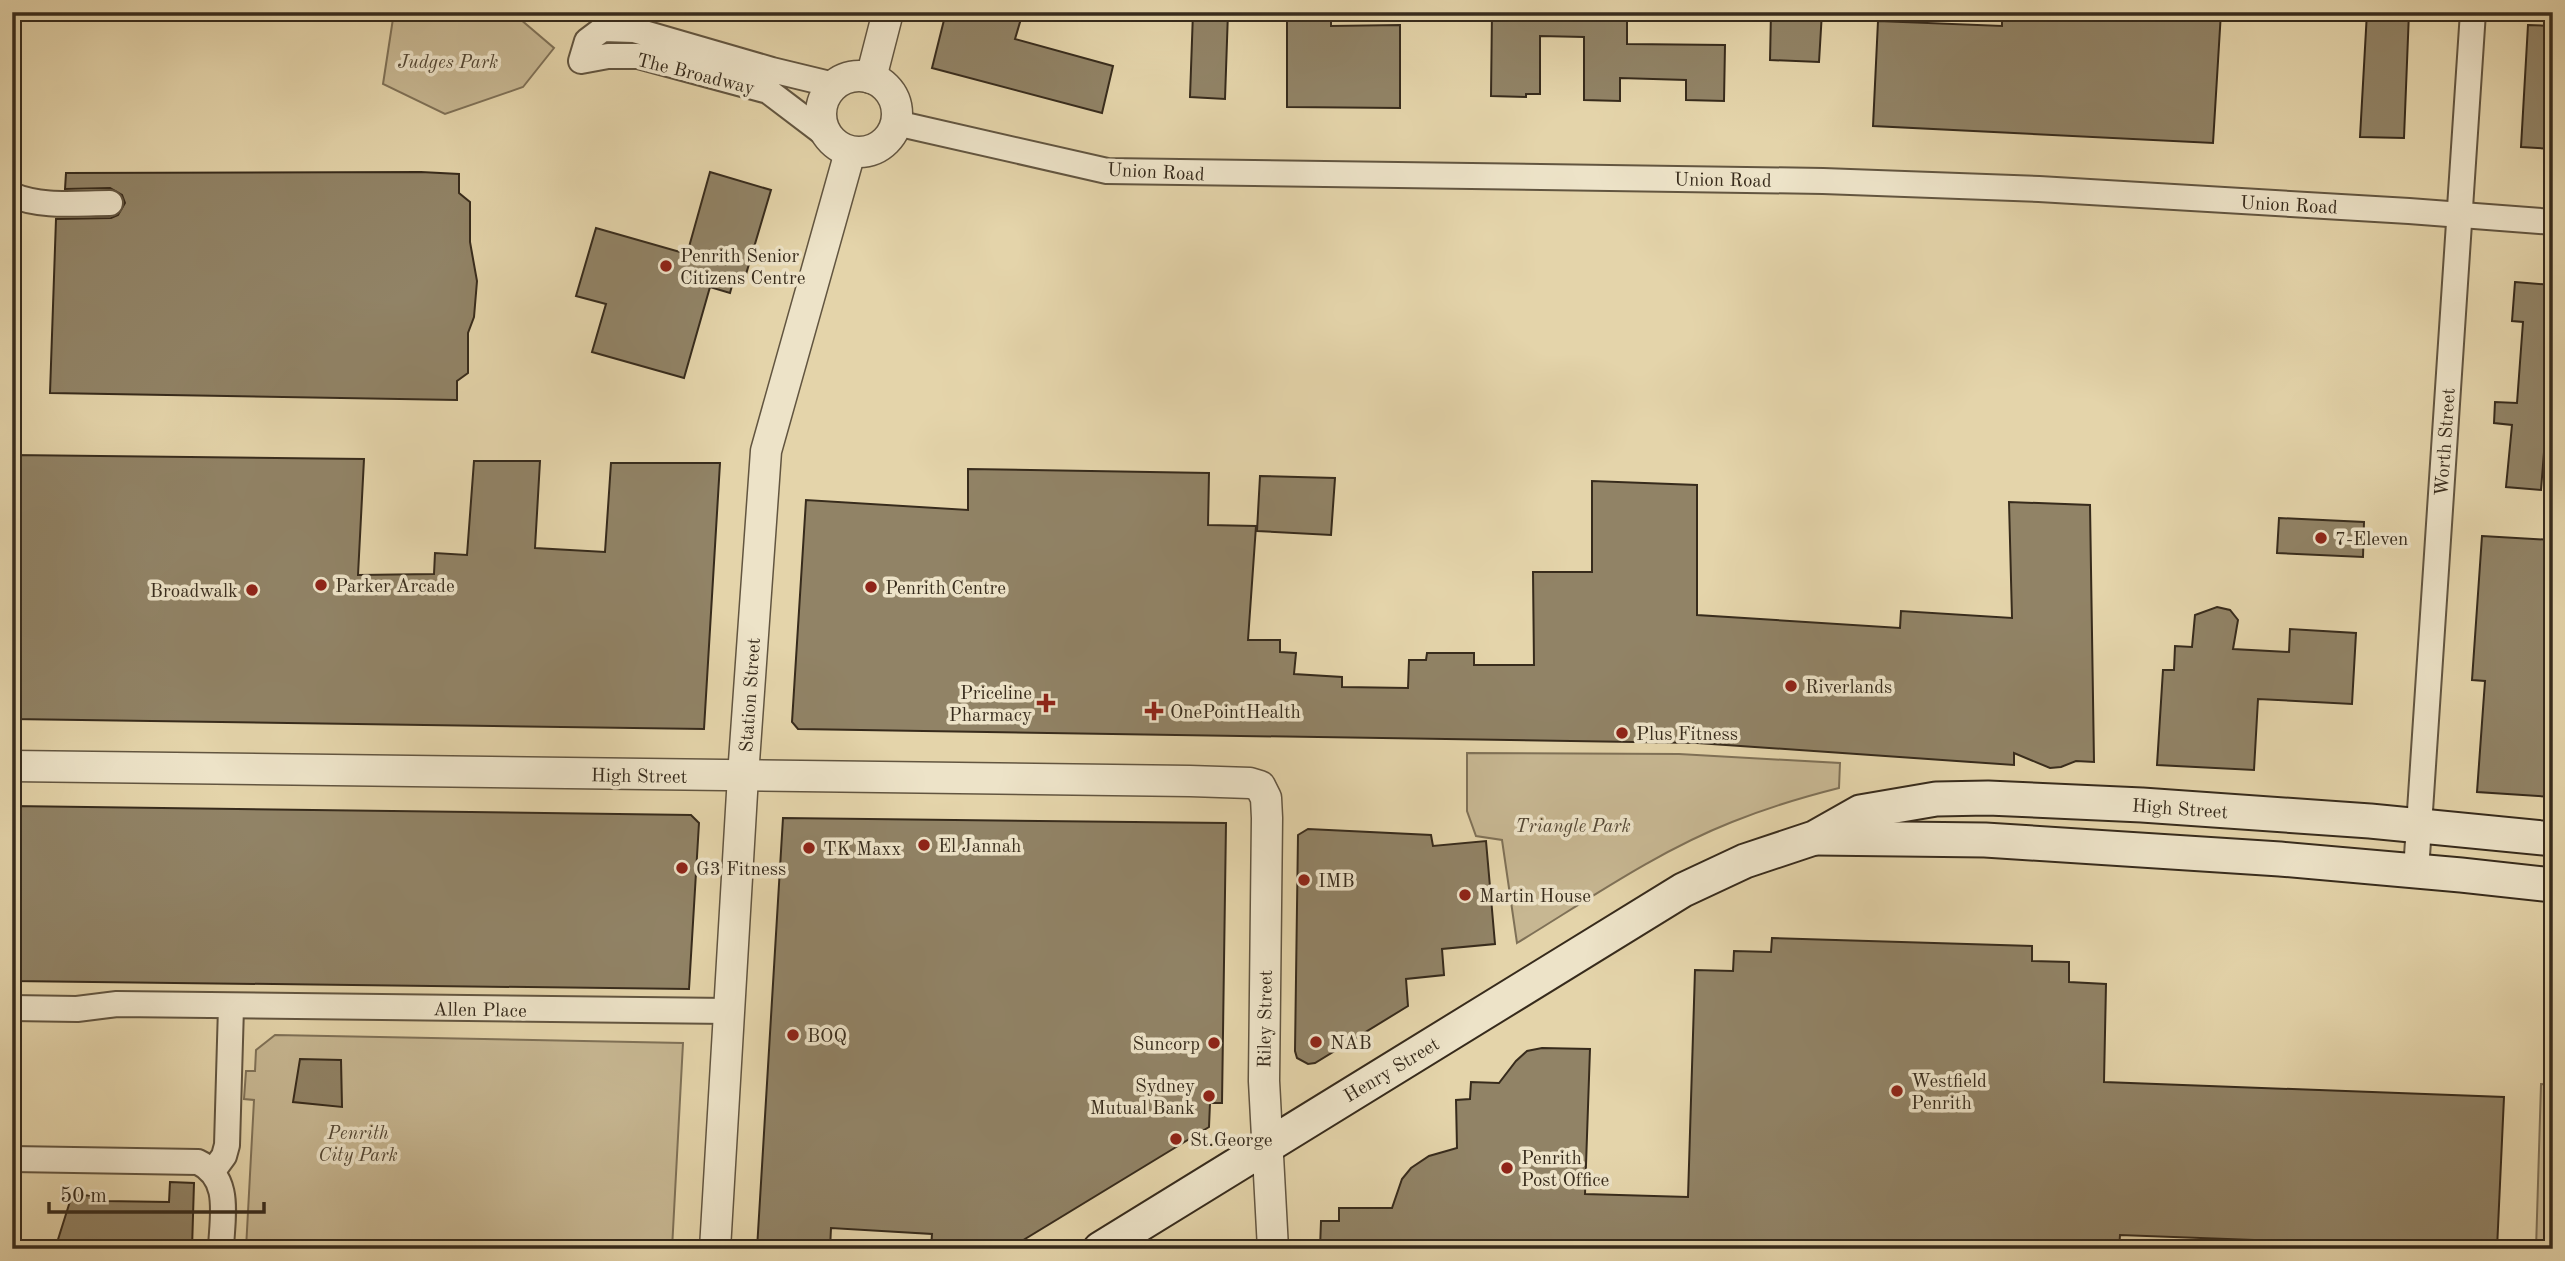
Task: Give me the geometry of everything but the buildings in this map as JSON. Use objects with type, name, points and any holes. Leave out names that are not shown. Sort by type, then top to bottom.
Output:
[{"type":"main road","name":"High Street","points":[[1683,890],[1745,861],[1814,838],[1860,812],[1936,799],[1988,798],[2142,805],[2418,825],[2553,839]]},
{"type":"main road","name":"High Street","points":[[1814,838],[1985,840],[2280,859],[2553,886]]},
{"type":"main road","name":"Henry Street","points":[[1100,1249],[1683,890]]},
{"type":"street","points":[[871,78],[888,12]]},
{"type":"street","name":"Worth Street","points":[[2416,871],[2473,12]]},
{"type":"street","name":"The Broadway","points":[[826,135],[768,91],[638,57],[608,55],[581,61],[587,41],[603,29],[634,30],[834,85]]},
{"type":"street","points":[[858,76],[871,78],[890,90],[898,112],[897,123],[884,144],[862,153],[850,152],[840,148],[826,135],[820,113],[822,102],[834,85],[846,78],[858,76]]},
{"type":"street","name":"Union Road","points":[[897,123],[1107,171],[1823,181],[2039,189],[2553,222]]},
{"type":"street","name":"Station Street","points":[[715,1249],[743,776],[766,451],[850,152]]},
{"type":"street","points":[[12,195],[22,200],[55,204],[110,203]]},
{"type":"street","name":"High Street","points":[[12,766],[1250,783],[1264,790]]},
{"type":"street","name":"Riley Street","points":[[1264,790],[1267,818],[1264,1081],[1273,1249]]},
{"type":"street","name":"Allen Place","points":[[12,1008],[77,1009],[117,1004],[729,1012]]},
{"type":"street","points":[[213,1171],[224,1156],[227,1146],[231,1007]]},
{"type":"street","points":[[12,1159],[198,1162],[213,1171],[220,1184],[221,1249]]},
{"type":"green space","name":"Judges Park","points":[[394,12],[519,12],[520,19],[554,48],[523,87],[445,114],[383,84]]},
{"type":"green space","name":"Triangle Park","points":[[1467,753],[1679,754],[1840,763],[1839,788],[1772,807],[1704,834],[1622,878],[1517,943],[1502,840],[1476,836],[1467,811]]},
{"type":"green space","name":"Penrith City Park","points":[[275,1035],[683,1043],[672,1249],[246,1249],[254,1100],[244,1099],[246,1071],[255,1071],[256,1050]]},
{"type":"green space","points":[[2541,1084],[2553,1085],[2553,1249],[2536,1249]]},
{"type":"place","name":"Penrith Senior Citizens Centre","points":[[666,266]]},
{"type":"place","name":"7-Eleven","points":[[2321,538]]},
{"type":"place","name":"Parker Arcade","points":[[321,585]]},
{"type":"place","name":"Penrith Centre","points":[[871,587]]},
{"type":"place","name":"Broadwalk","points":[[252,590]]},
{"type":"place","name":"Riverlands","points":[[1791,686]]},
{"type":"place","name":"Priceline Pharmacy","points":[[1046,703]]},
{"type":"place","name":"OnePointHealth","points":[[1154,711]]},
{"type":"place","name":"Plus Fitness","points":[[1622,733]]},
{"type":"place","name":"El Jannah","points":[[924,845]]},
{"type":"place","name":"TK Maxx","points":[[809,848]]},
{"type":"place","name":"G3 Fitness","points":[[682,868]]},
{"type":"place","name":"IMB","points":[[1304,880]]},
{"type":"place","name":"Martin House","points":[[1465,895]]},
{"type":"place","name":"BOQ","points":[[793,1035]]},
{"type":"place","name":"NAB","points":[[1316,1042]]},
{"type":"place","name":"Suncorp","points":[[1214,1043]]},
{"type":"place","name":"Westfield Penrith","points":[[1897,1091]]},
{"type":"place","name":"Sydney Mutual Bank","points":[[1209,1096]]},
{"type":"place","name":"St.George","points":[[1176,1139]]},
{"type":"place","name":"Penrith Post Office","points":[[1507,1168]]}]
